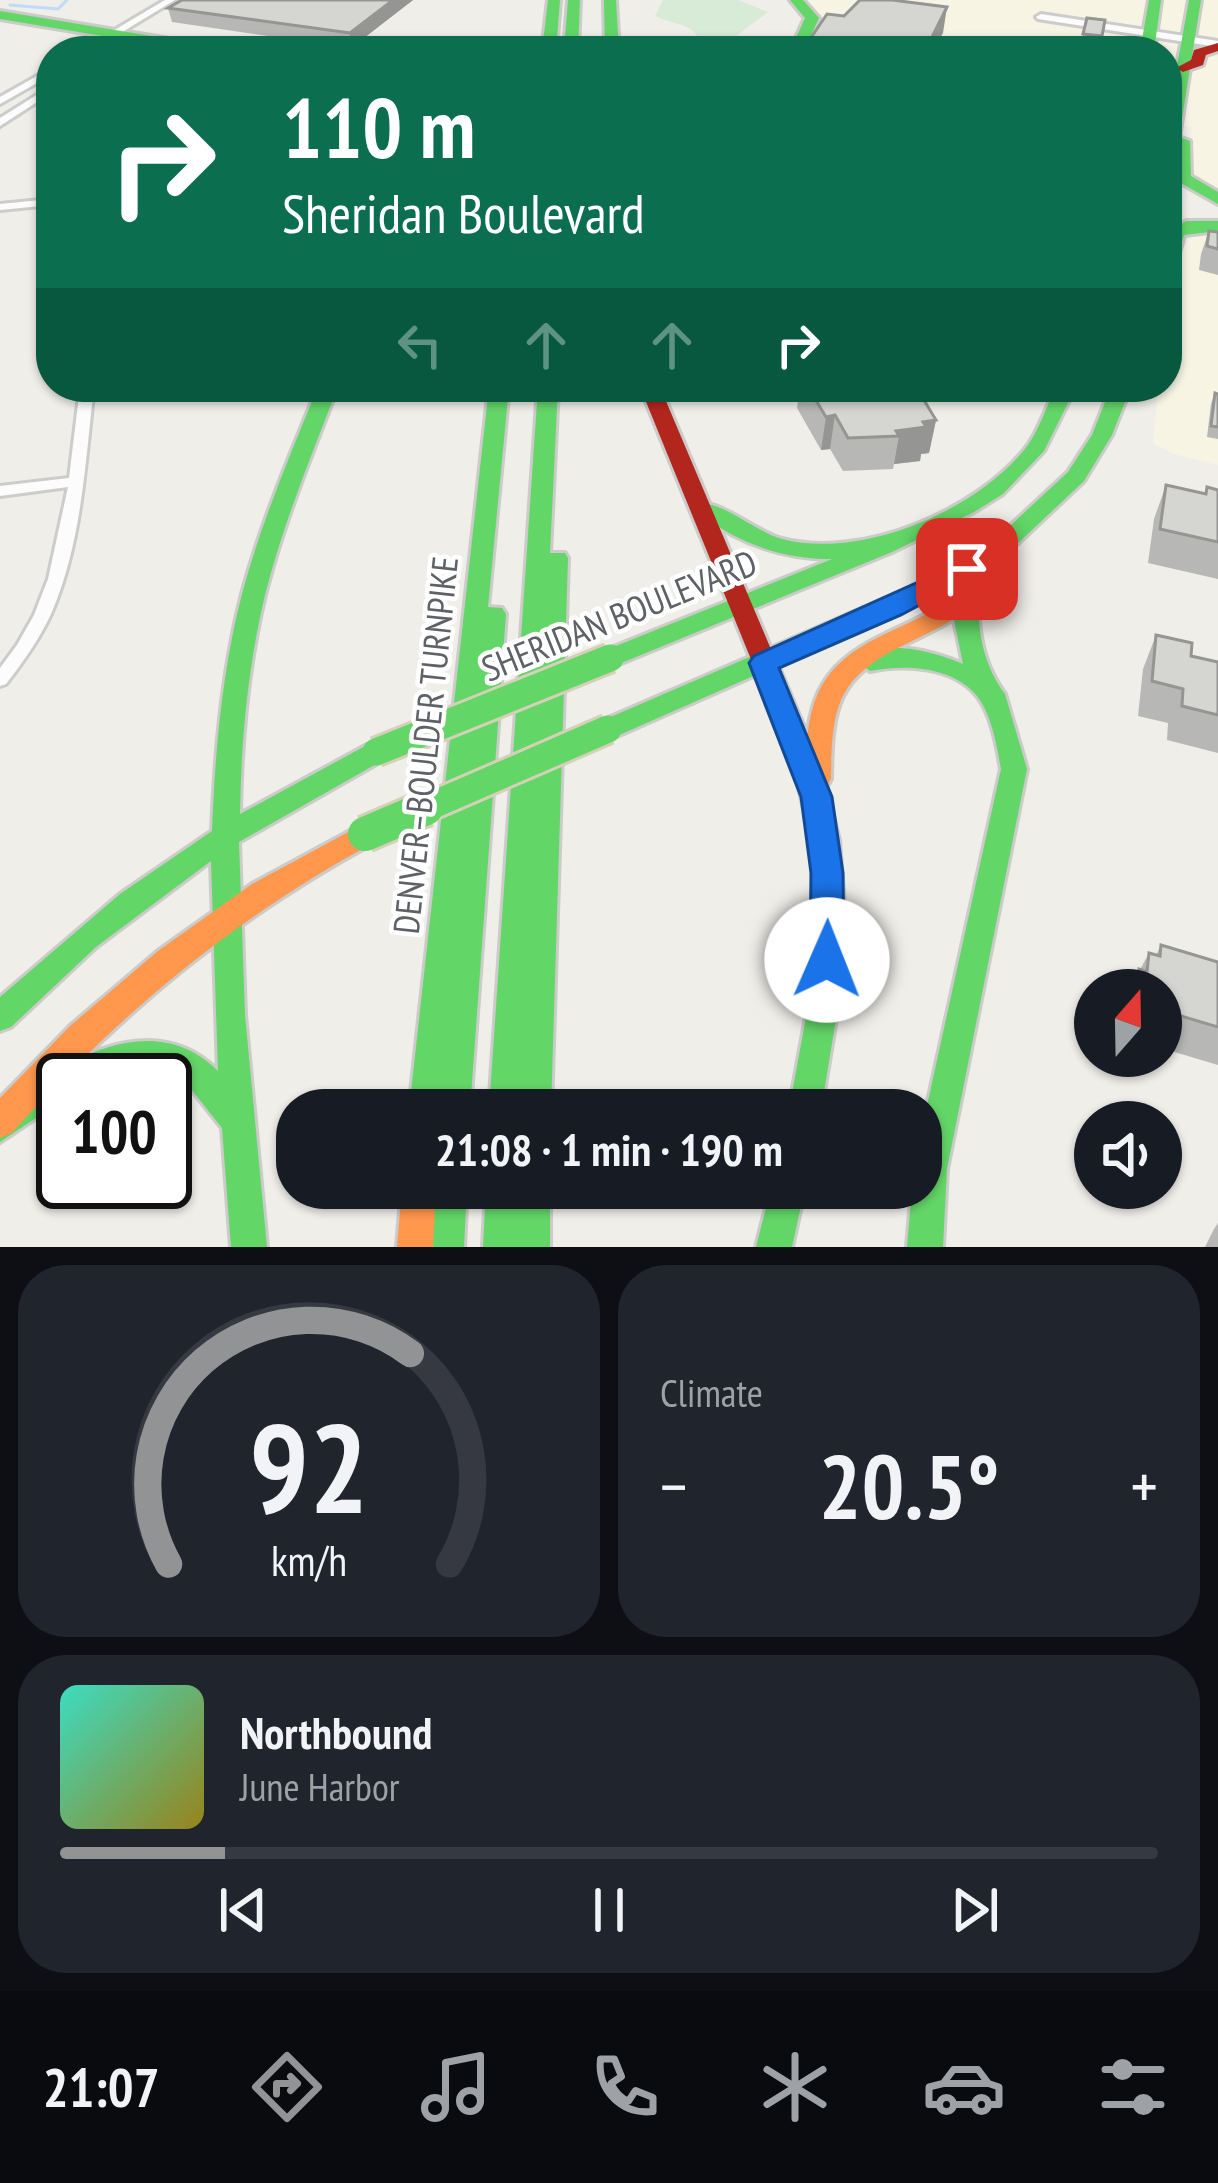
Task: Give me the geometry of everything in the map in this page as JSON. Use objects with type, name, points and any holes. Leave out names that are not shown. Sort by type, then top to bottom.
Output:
[{"type":"main road","points":[[536,36],[539,0]]},
{"type":"main road","points":[[550,36],[554,0]]},
{"type":"main road","points":[[572,36],[574,0]]},
{"type":"main road","points":[[796,0],[812,18],[804,36]]},
{"type":"main road","points":[[1182,103],[1202,45],[1195,0]]},
{"type":"main road","points":[[590,36],[607,3]]},
{"type":"main road","points":[[607,3],[610,36]]},
{"type":"main road","points":[[0,15],[73,36]]},
{"type":"main road","points":[[0,31],[36,36]]},
{"type":"main road","points":[[1182,140],[1186,145],[1183,178],[1218,200]]},
{"type":"main road","points":[[1182,196],[1218,200]]},
{"type":"main road","points":[[1182,215],[1218,223]]},
{"type":"main road","points":[[1182,228],[1218,223]]},
{"type":"main road","points":[[249,1247],[224,911],[227,782],[246,629],[295,471],[322,402]]},
{"type":"main road","points":[[295,471],[331,402]]},
{"type":"main road","name":"DENVER–BOULDER TURNPIKE","points":[[427,1089],[497,402]]},
{"type":"main road","points":[[455,1089],[474,826],[516,402]]},
{"type":"main road","points":[[506,1089],[547,402]]},
{"type":"main road","points":[[536,1089],[565,402]]},
{"type":"main road","points":[[657,402],[743,604],[817,797]]},
{"type":"main road","name":"SHERIDAN BOULEVARD","points":[[0,1017],[100,921],[228,828],[376,752],[884,547],[966,507],[1006,479],[1046,434],[1060,402]]},
{"type":"main road","points":[[810,1089],[828,932],[827,873],[817,797],[826,699],[842,672],[967,597],[1000,549],[1081,472],[1105,434],[1116,402]]},
{"type":"main road","points":[[700,501],[737,533],[780,550],[821,556],[884,547]]},
{"type":"main road","points":[[0,1124],[104,1010],[224,911],[309,860],[930,590],[1000,549]]},
{"type":"main road","points":[[925,1247],[930,1169],[1014,769],[1011,733],[962,636],[967,597]]},
{"type":"main road","points":[[842,672],[881,658],[924,656],[962,670],[992,694]]},
{"type":"main road","points":[[192,1066],[224,1098],[241,1146]]},
{"type":"main road","points":[[0,1124],[36,1099]]},
{"type":"main road","points":[[415,1247],[418,1209]]},
{"type":"main road","points":[[446,1247],[449,1209]]},
{"type":"main road","points":[[501,1247],[502,1209]]},
{"type":"main road","points":[[532,1247],[533,1209]]},
{"type":"main road","points":[[774,1247],[783,1209]]},
{"type":"street","points":[[122,36],[171,0]]},
{"type":"street","points":[[125,36],[186,0]]},
{"type":"street","points":[[1150,28],[1041,17],[1150,28]]},
{"type":"street","points":[[0,105],[36,80]]},
{"type":"street","points":[[0,123],[36,98]]},
{"type":"street","points":[[0,105],[15,111]]},
{"type":"street","points":[[0,206],[36,203]]},
{"type":"street","points":[[0,680],[43,620],[54,589],[85,402]]},
{"type":"street","points":[[0,491],[75,482]]},
{"type":"shaded area","points":[[805,0],[1218,0],[1218,193],[1187,175],[1192,127],[1182,125],[1182,36],[811,36],[818,18]]},
{"type":"shaded area","points":[[1218,232],[1218,465],[1174,454],[1153,443],[1157,402],[1182,402],[1182,250],[1193,234]]},
{"type":"green space","points":[[663,0],[738,0],[768,12],[736,36],[697,36],[655,16]]},
{"type":"building","points":[[182,0],[393,0],[350,33],[168,8]]},
{"type":"building","points":[[860,0],[947,7],[932,36],[812,36],[827,14],[844,16]]},
{"type":"building","points":[[1087,18],[1105,20],[1102,36],[1083,34]]},
{"type":"building","points":[[1209,231],[1218,232],[1218,249],[1207,246]]},
{"type":"building","points":[[1218,394],[1218,427],[1211,426]]},
{"type":"building","points":[[817,402],[925,402],[936,420],[923,422],[926,427],[896,431],[899,436],[848,438],[835,415],[826,417]]},
{"type":"building","points":[[1166,485],[1206,494],[1207,487],[1218,490],[1218,542],[1160,529]]},
{"type":"building","points":[[1156,635],[1192,643],[1191,656],[1218,662],[1218,715],[1182,706],[1183,689],[1152,681]]},
{"type":"building","points":[[1161,945],[1218,962],[1218,1027],[1182,1016],[1182,969],[1147,969],[1149,953],[1160,956]]},
{"type":"waterway","points":[[10,5],[58,9],[67,0]]},
{"type":"traffic: fast","points":[[550,36],[554,0]]},
{"type":"traffic: fast","points":[[572,36],[574,0]]},
{"type":"traffic: fast","points":[[610,0],[611,36]]},
{"type":"traffic: fast","points":[[796,0],[812,18],[804,36]]},
{"type":"traffic: fast","points":[[1149,36],[1155,0]]},
{"type":"traffic: fast","points":[[1182,77],[1195,0]]},
{"type":"traffic: fast","points":[[0,15],[127,36]]},
{"type":"traffic: fast","points":[[1182,141],[1183,178],[1218,199]]},
{"type":"traffic: fast","points":[[1182,228],[1218,226]]},
{"type":"traffic: fast","points":[[249,1247],[226,938],[227,783],[246,629],[261,567],[322,402]]},
{"type":"traffic: fast","points":[[427,1089],[497,402]]},
{"type":"traffic: fast","points":[[506,1089],[547,402]]},
{"type":"traffic: fast","points":[[610,658],[884,547],[966,507],[995,489],[1037,447],[1059,402]]},
{"type":"traffic: fast","points":[[608,729],[920,593],[1006,542],[1076,476],[1102,435],[1115,402]]},
{"type":"traffic: fast","points":[[708,509],[748,535],[791,549],[836,552],[884,547]]},
{"type":"traffic: fast","points":[[536,1089],[557,558]]},
{"type":"traffic: fast","points":[[925,1247],[930,1169],[1014,769],[1003,725],[969,642],[967,597]]},
{"type":"traffic: fast","points":[[456,1089],[494,614]]},
{"type":"traffic: fast","points":[[376,752],[610,658]]},
{"type":"traffic: fast","points":[[870,662],[904,658],[935,662],[992,694]]},
{"type":"traffic: fast","points":[[365,834],[608,729]]},
{"type":"traffic: fast","points":[[0,1017],[130,902],[274,807],[376,752]]},
{"type":"traffic: fast","points":[[809,1089],[825,995],[829,905]]},
{"type":"traffic: fast","points":[[192,1070],[233,1117]]},
{"type":"traffic: fast","points":[[0,1126],[36,1100]]},
{"type":"traffic: fast","points":[[446,1247],[449,1209]]},
{"type":"traffic: fast","points":[[501,1247],[502,1209]]},
{"type":"traffic: fast","points":[[532,1247],[533,1209]]},
{"type":"traffic: fast","points":[[774,1247],[783,1209]]},
{"type":"traffic: slow","points":[[818,779],[820,723],[833,685],[862,657],[954,607],[1000,549]]},
{"type":"traffic: slow","points":[[0,1122],[82,1036],[168,960],[262,892],[365,834]]},
{"type":"traffic: slow","points":[[415,1247],[418,1209]]},
{"type":"traffic: jam","points":[[1183,68],[1198,62],[1199,53],[1218,47]]},
{"type":"traffic: jam","points":[[656,402],[807,765],[825,840],[829,905]]},
{"type":"route","points":[[827,960],[827,873],[817,797],[764,663],[891,609],[967,569]]}]
